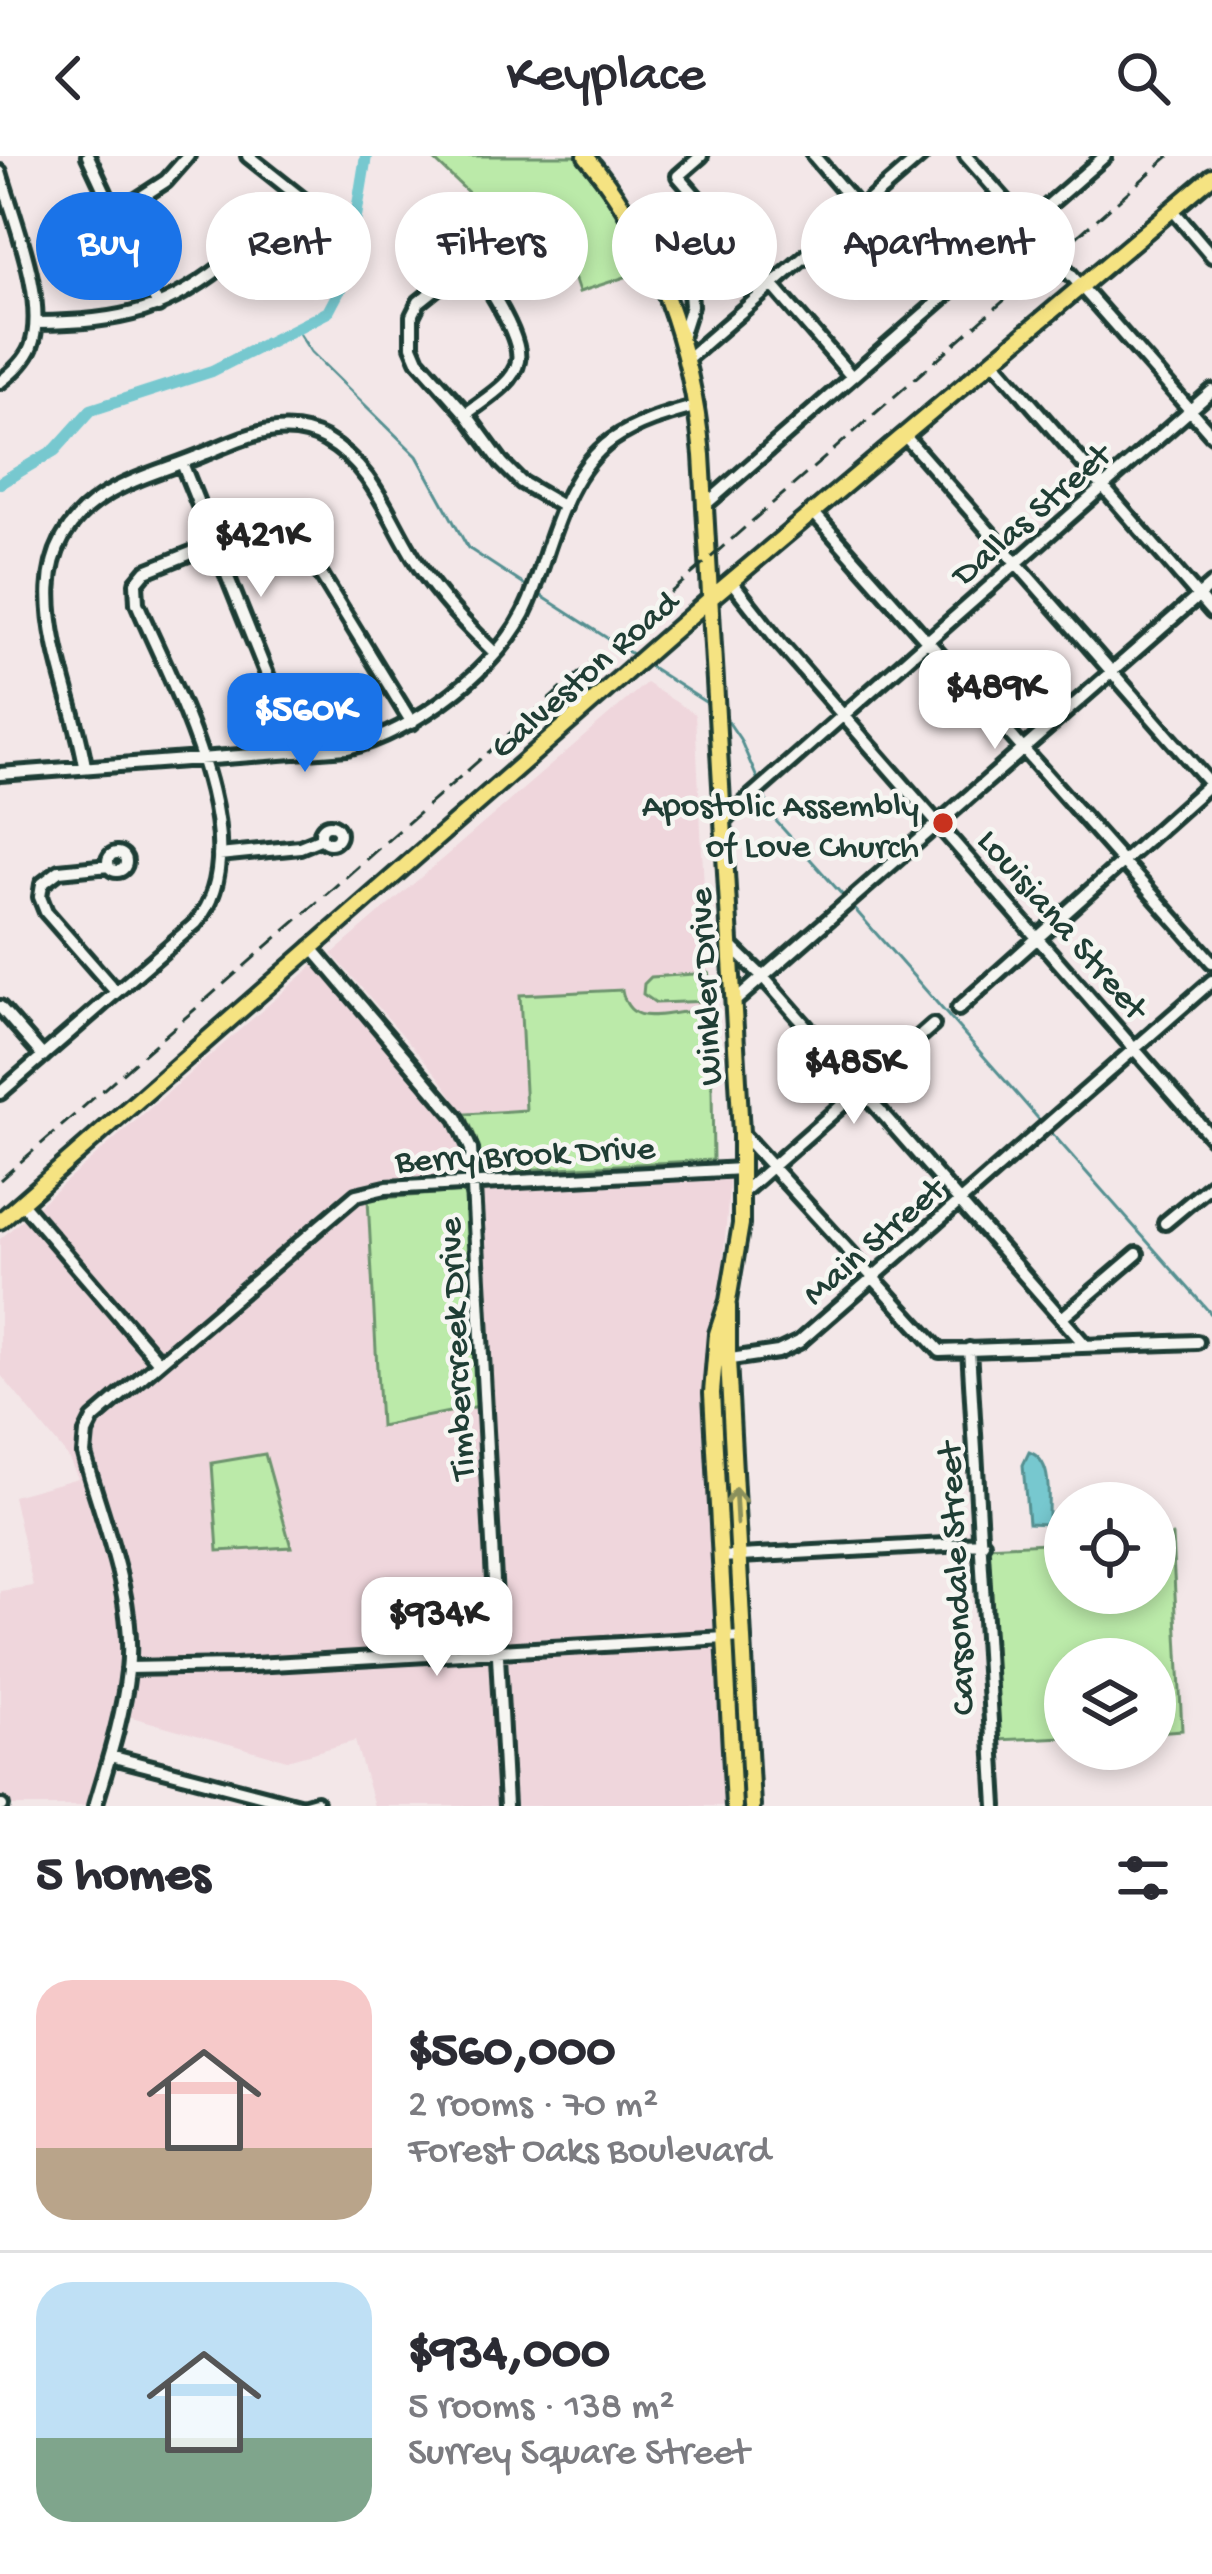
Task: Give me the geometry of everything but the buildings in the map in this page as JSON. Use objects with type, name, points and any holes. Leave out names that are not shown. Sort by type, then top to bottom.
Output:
[{"type":"main road","name":"Winkler Drive","points":[[586,156],[639,238],[681,337],[698,406],[742,1169],[721,1360],[721,1556],[734,1806]]},
{"type":"main road","name":"Galveston Road","points":[[0,1222],[711,598],[1212,176]]},
{"type":"main road","name":"Winkler Drive","points":[[721,1360],[752,1806]]},
{"type":"main road","points":[[730,1724],[748,1722]]},
{"type":"street","points":[[88,156],[105,192]]},
{"type":"street","points":[[149,192],[188,156]]},
{"type":"street","points":[[248,156],[293,192]]},
{"type":"street","points":[[692,192],[678,176],[700,156]]},
{"type":"street","points":[[814,156],[845,192]]},
{"type":"street","points":[[880,192],[921,156]]},
{"type":"street","points":[[966,156],[998,192]]},
{"type":"street","points":[[1063,192],[1105,156]]},
{"type":"street","points":[[0,172],[37,323],[25,359],[0,382]]},
{"type":"street","points":[[1172,209],[1212,256]]},
{"type":"street","points":[[777,281],[801,260]]},
{"type":"street","points":[[37,323],[122,318],[158,306],[206,277]]},
{"type":"street","points":[[1075,280],[1212,435]]},
{"type":"street","points":[[777,291],[852,377]]},
{"type":"street","points":[[155,300],[158,306]]},
{"type":"street","points":[[422,300],[410,334],[418,360],[521,482],[563,507]]},
{"type":"street","points":[[466,414],[506,382],[519,358],[511,330],[492,300]]},
{"type":"street","points":[[681,337],[691,300]]},
{"type":"street","points":[[688,358],[755,300]]},
{"type":"street","points":[[706,505],[938,301]]},
{"type":"street","points":[[993,360],[1212,612]]},
{"type":"street","name":"Dallas Street","points":[[723,820],[1212,391]]},
{"type":"street","points":[[0,774],[298,752],[367,743],[412,723],[495,653],[528,605],[563,507],[592,460],[611,441],[654,417],[698,406]]},
{"type":"street","points":[[86,766],[78,720],[49,622],[47,584],[53,557],[66,534],[105,495],[258,432],[300,430],[328,441],[368,477],[424,573],[495,653]]},
{"type":"street","points":[[904,435],[1211,784],[958,1009]]},
{"type":"street","points":[[182,463],[298,752]]},
{"type":"street","points":[[813,512],[1212,962]]},
{"type":"street","points":[[0,1093],[204,913],[216,890],[219,855],[213,789],[137,603],[136,583],[146,571],[268,522],[290,524],[412,723]]},
{"type":"street","name":"Louisiana Street","points":[[731,581],[806,674],[845,713],[1212,1138]]},
{"type":"street","points":[[733,1003],[1212,584]]},
{"type":"street","points":[[219,855],[300,847],[322,838]]},
{"type":"street","points":[[109,866],[51,875],[42,884],[40,898],[46,912],[116,992]]},
{"type":"street","points":[[729,944],[1086,1346]]},
{"type":"street","name":"Timbercreek Drive","points":[[311,947],[458,1118],[467,1135],[474,1183],[506,1806]]},
{"type":"street","name":"Main Street","points":[[721,1360],[788,1348],[872,1282],[1212,981]]},
{"type":"street","points":[[0,1006],[44,1056]]},
{"type":"street","points":[[742,1193],[933,1025]]},
{"type":"street","points":[[741,1133],[940,1352],[1197,1342]]},
{"type":"street","name":"Berry Brook Drive","points":[[95,1806],[128,1668],[122,1588],[84,1448],[93,1419],[344,1202],[386,1188],[742,1169]]},
{"type":"street","points":[[1165,1223],[1212,1184]]},
{"type":"street","points":[[22,1204],[158,1361]]},
{"type":"street","points":[[1062,1318],[1137,1254]]},
{"type":"street","name":"Carsondale Street","points":[[969,1349],[996,1806]]},
{"type":"street","points":[[721,1556],[982,1543]]},
{"type":"street","points":[[128,1668],[743,1637]]},
{"type":"street","points":[[110,1756],[302,1806],[316,1802]]},
{"type":"shaded area","points":[[646,683],[695,714],[713,1061],[710,1163],[526,1111],[465,1114],[439,1077],[332,954]]},
{"type":"shaded area","points":[[314,965],[448,1117],[462,1154],[463,1191],[730,1175],[722,1278],[703,1383],[725,1806],[374,1806],[355,1741],[287,1760],[128,1716],[102,1806],[0,1806],[0,1591],[33,1586],[13,1496],[78,1478],[68,1457],[0,1374],[0,1239]]},
{"type":"green space","points":[[430,156],[576,156],[612,206],[612,281],[588,289],[588,192],[468,192]]},
{"type":"green space","points":[[709,973],[710,1001],[656,1003],[643,994],[651,977]]},
{"type":"green space","points":[[622,990],[631,1010],[639,1014],[711,1015],[713,1160],[483,1172],[465,1114],[526,1110],[520,995]]},
{"type":"green space","points":[[462,1192],[467,1199],[479,1406],[380,1426],[368,1199]]},
{"type":"green space","points":[[265,1454],[291,1547],[218,1551],[212,1463]]},
{"type":"green space","points":[[1044,1543],[1044,1614],[1176,1614],[1182,1730],[1176,1730],[1176,1638],[1044,1638],[1044,1738],[996,1740],[986,1546]]},
{"type":"water","points":[[1029,1452],[1043,1464],[1044,1524],[1028,1523],[1023,1465]]},
{"type":"waterway","points":[[0,483],[55,450],[91,410],[212,371],[328,312],[346,278],[366,156]]},
{"type":"waterway","points":[[297,330],[311,352],[417,456],[468,548],[529,588]]},
{"type":"waterway","points":[[537,593],[635,656]]},
{"type":"waterway","points":[[643,662],[710,705]]},
{"type":"waterway","points":[[723,714],[760,785]]},
{"type":"waterway","points":[[763,794],[776,821],[846,899]]},
{"type":"waterway","points":[[852,906],[1043,1124]]},
{"type":"waterway","points":[[1050,1131],[1212,1315]]},
{"type":"railway","points":[[0,1180],[1169,156]]},
{"type":"place","name":"Apostolic Assembly of Love Church","points":[[943,823]]}]
